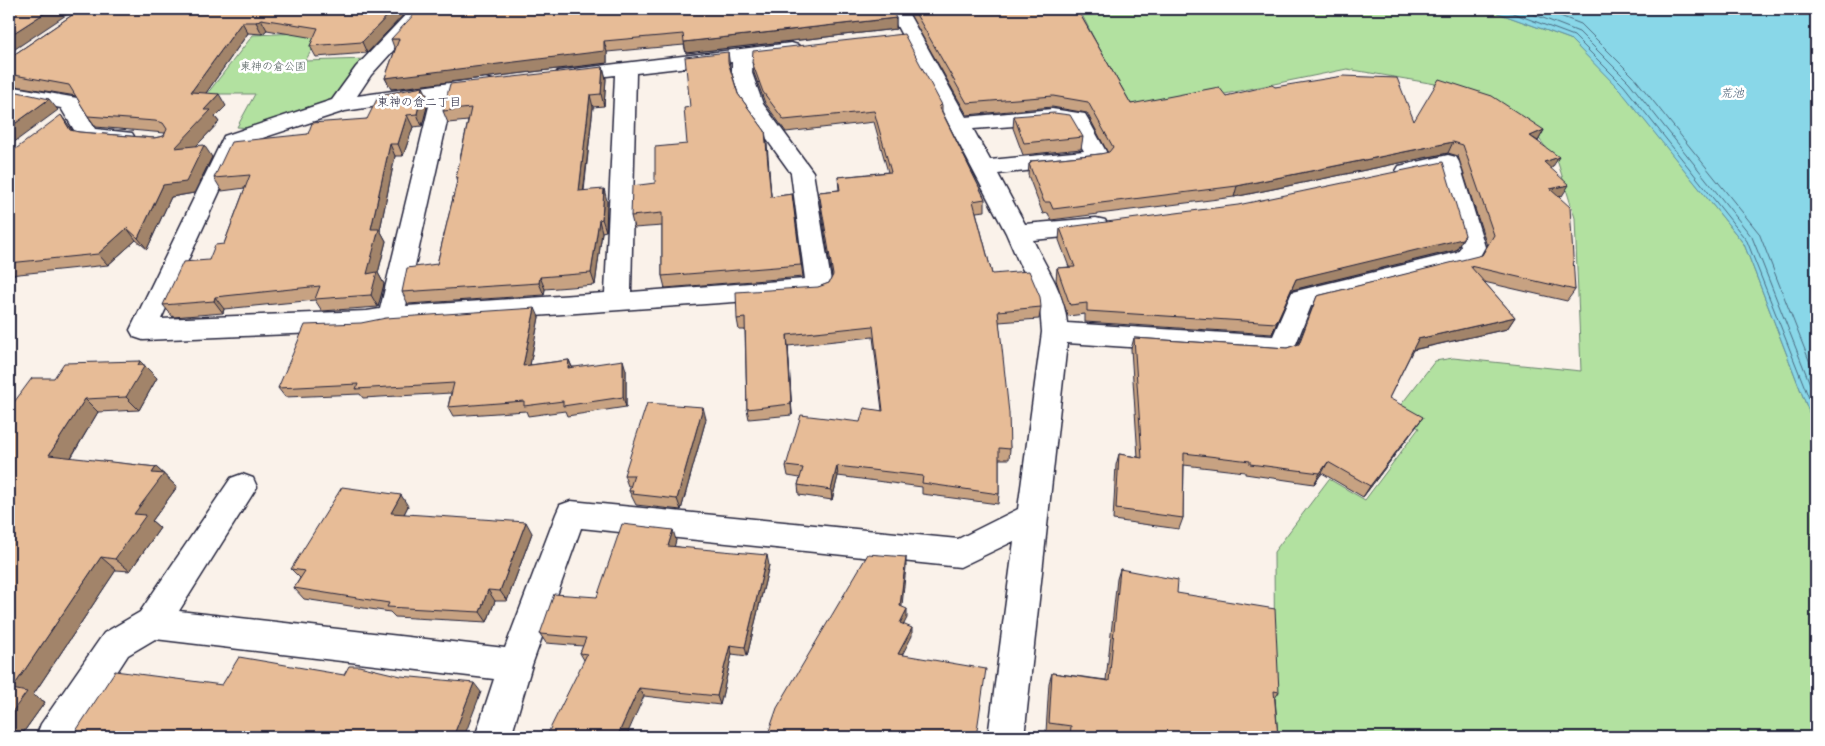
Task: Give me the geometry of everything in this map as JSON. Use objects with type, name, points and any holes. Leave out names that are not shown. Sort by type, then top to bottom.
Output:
[{"type":"street","points":[[340,105],[363,72],[421,9]]},
{"type":"street","points":[[897,9],[902,37],[959,124],[984,168],[1018,233],[1031,263],[1048,291],[1053,308],[1055,332],[1006,737]]},
{"type":"street","points":[[547,77],[812,46]]},
{"type":"street","points":[[508,82],[444,89],[340,105],[330,110],[232,140],[143,330],[367,321],[391,316],[819,287],[802,172],[753,106],[742,74],[743,54]]},
{"type":"street","points":[[618,302],[626,68]]},
{"type":"street","points":[[391,316],[444,89]]},
{"type":"street","points":[[9,92],[69,103],[64,118],[88,135],[144,140]]},
{"type":"street","points":[[959,124],[1052,116],[1078,119],[1098,157],[984,168]]},
{"type":"street","points":[[1055,332],[1282,347],[1301,299],[1466,259],[1473,247],[1448,162],[1380,176]]},
{"type":"street","points":[[1018,233],[1119,223]]},
{"type":"street","points":[[54,737],[116,644],[152,623],[242,487]]},
{"type":"street","points":[[493,737],[516,665],[571,514],[960,553],[1032,517]]},
{"type":"street","points":[[152,623],[516,665]]},
{"type":"green space","points":[[1079,9],[1487,9],[1570,39],[1620,89],[1744,244],[1816,430],[1816,737],[1275,737],[1274,552],[1329,479],[1365,500],[1419,428],[1359,394],[1400,406],[1435,361],[1453,358],[1581,371],[1575,218],[1558,163],[1525,121],[1459,88],[1347,69],[1132,113]]},
{"type":"green space","name":"東神の倉公園","points":[[323,32],[305,61],[366,59],[329,103],[250,128],[237,127],[255,94],[207,94],[253,35]]},
{"type":"water","name":"荒池","points":[[1487,9],[1816,9],[1816,430],[1744,244],[1620,90],[1570,39]]},
{"type":"building","points":[[9,9],[51,9],[9,36]]},
{"type":"building","points":[[81,9],[394,9],[362,42],[310,46],[318,28],[261,19],[256,22],[242,22],[191,92],[219,94],[204,110],[211,110],[175,148],[204,145],[186,182],[163,185],[138,238],[127,228],[98,254],[9,263],[9,154],[61,115],[70,130],[79,132],[154,138],[164,136],[167,129],[163,123],[155,121],[88,116],[69,85],[9,74],[9,58]]},
{"type":"building","points":[[419,9],[891,9],[896,18],[684,42],[683,34],[604,41],[604,51],[385,78],[399,39],[391,39]]},
{"type":"building","points":[[913,9],[1077,9],[1131,104],[1219,87],[1226,96],[1272,85],[1275,87],[1343,76],[1397,78],[1414,121],[1439,79],[1492,96],[1544,130],[1530,136],[1559,157],[1544,162],[1569,185],[1550,189],[1570,207],[1575,290],[1470,266],[1515,317],[1418,339],[1389,398],[1423,417],[1370,486],[1328,462],[1320,473],[1250,464],[1250,461],[1184,453],[1183,518],[1116,509],[1119,454],[1142,458],[1134,338],[1287,348],[1299,344],[1317,296],[1482,255],[1494,235],[1463,145],[1453,142],[1237,186],[1053,209],[1050,202],[1044,202],[1029,164],[1031,161],[1100,154],[1109,152],[1113,147],[1088,102],[1053,96],[967,103]]},
{"type":"building","points":[[904,34],[942,105],[939,106],[985,199],[973,201],[992,274],[1029,271],[1040,297],[1041,307],[998,311],[1009,413],[1010,449],[999,448],[999,494],[922,483],[923,476],[837,466],[831,490],[798,485],[803,468],[786,466],[801,415],[860,422],[864,408],[883,411],[873,326],[787,335],[791,404],[747,409],[745,318],[737,319],[736,292],[818,287],[829,283],[833,275],[819,192],[840,190],[838,177],[891,172],[874,111],[784,120],[763,92],[752,62],[753,51]]},
{"type":"building","points":[[728,52],[728,62],[738,94],[765,131],[771,197],[792,194],[801,265],[662,276],[662,213],[631,216],[632,186],[655,183],[655,147],[687,144],[684,108],[690,107],[685,57]]},
{"type":"building","points":[[603,67],[601,94],[590,95],[579,191],[604,189],[602,219],[599,220],[591,273],[540,277],[539,283],[402,292],[407,268],[437,264],[458,177],[456,178],[471,108],[443,111],[450,84]]},
{"type":"building","points":[[423,87],[417,114],[407,115],[398,144],[390,144],[371,229],[379,229],[367,274],[377,272],[371,295],[315,299],[320,286],[215,297],[214,301],[163,305],[183,262],[209,260],[215,245],[224,244],[250,175],[214,178],[231,142],[308,134],[312,123],[367,119],[379,95]]},
{"type":"building","points":[[9,90],[49,99],[9,128]]},
{"type":"building","points":[[1054,113],[1070,115],[1083,137],[1024,143],[1014,116]]},
{"type":"building","points":[[1443,162],[1465,235],[1462,239],[1296,279],[1276,323],[1087,311],[1087,303],[1070,305],[1057,268],[1075,267],[1060,228],[1238,205]]},
{"type":"building","points":[[535,308],[523,366],[569,360],[568,368],[623,360],[623,397],[563,406],[563,401],[524,406],[524,401],[448,407],[454,383],[356,389],[358,384],[278,388],[305,325],[361,323],[386,318]]},
{"type":"building","points":[[140,361],[138,365],[145,365],[126,397],[85,399],[49,455],[156,467],[152,473],[164,474],[134,514],[146,515],[115,559],[101,557],[12,689],[27,692],[9,716],[9,409],[32,378],[54,378],[64,363]]},
{"type":"building","points":[[647,403],[703,407],[677,499],[632,494],[633,491],[629,491],[634,475],[624,475]]},
{"type":"building","points":[[342,487],[401,495],[391,513],[526,522],[500,591],[488,590],[480,612],[387,607],[389,603],[294,588],[305,571],[291,569]]},
{"type":"building","points":[[622,524],[673,530],[668,546],[767,555],[745,647],[730,645],[717,696],[639,688],[617,737],[546,737],[587,654],[580,653],[586,638],[540,634],[554,594],[597,597]]},
{"type":"building","points":[[868,554],[906,557],[900,606],[907,609],[900,623],[912,628],[898,654],[986,669],[976,737],[767,737],[777,708]]},
{"type":"building","points":[[1120,569],[1178,580],[1177,593],[1275,609],[1279,692],[1274,691],[1278,737],[1070,737],[1071,726],[1049,723],[1052,673],[1109,681]]},
{"type":"building","points":[[239,657],[344,675],[349,666],[359,666],[401,676],[474,683],[453,737],[72,737],[115,671],[222,685]]},
{"type":"district","name":"東神の倉二丁目","points":[[419,102]]}]
